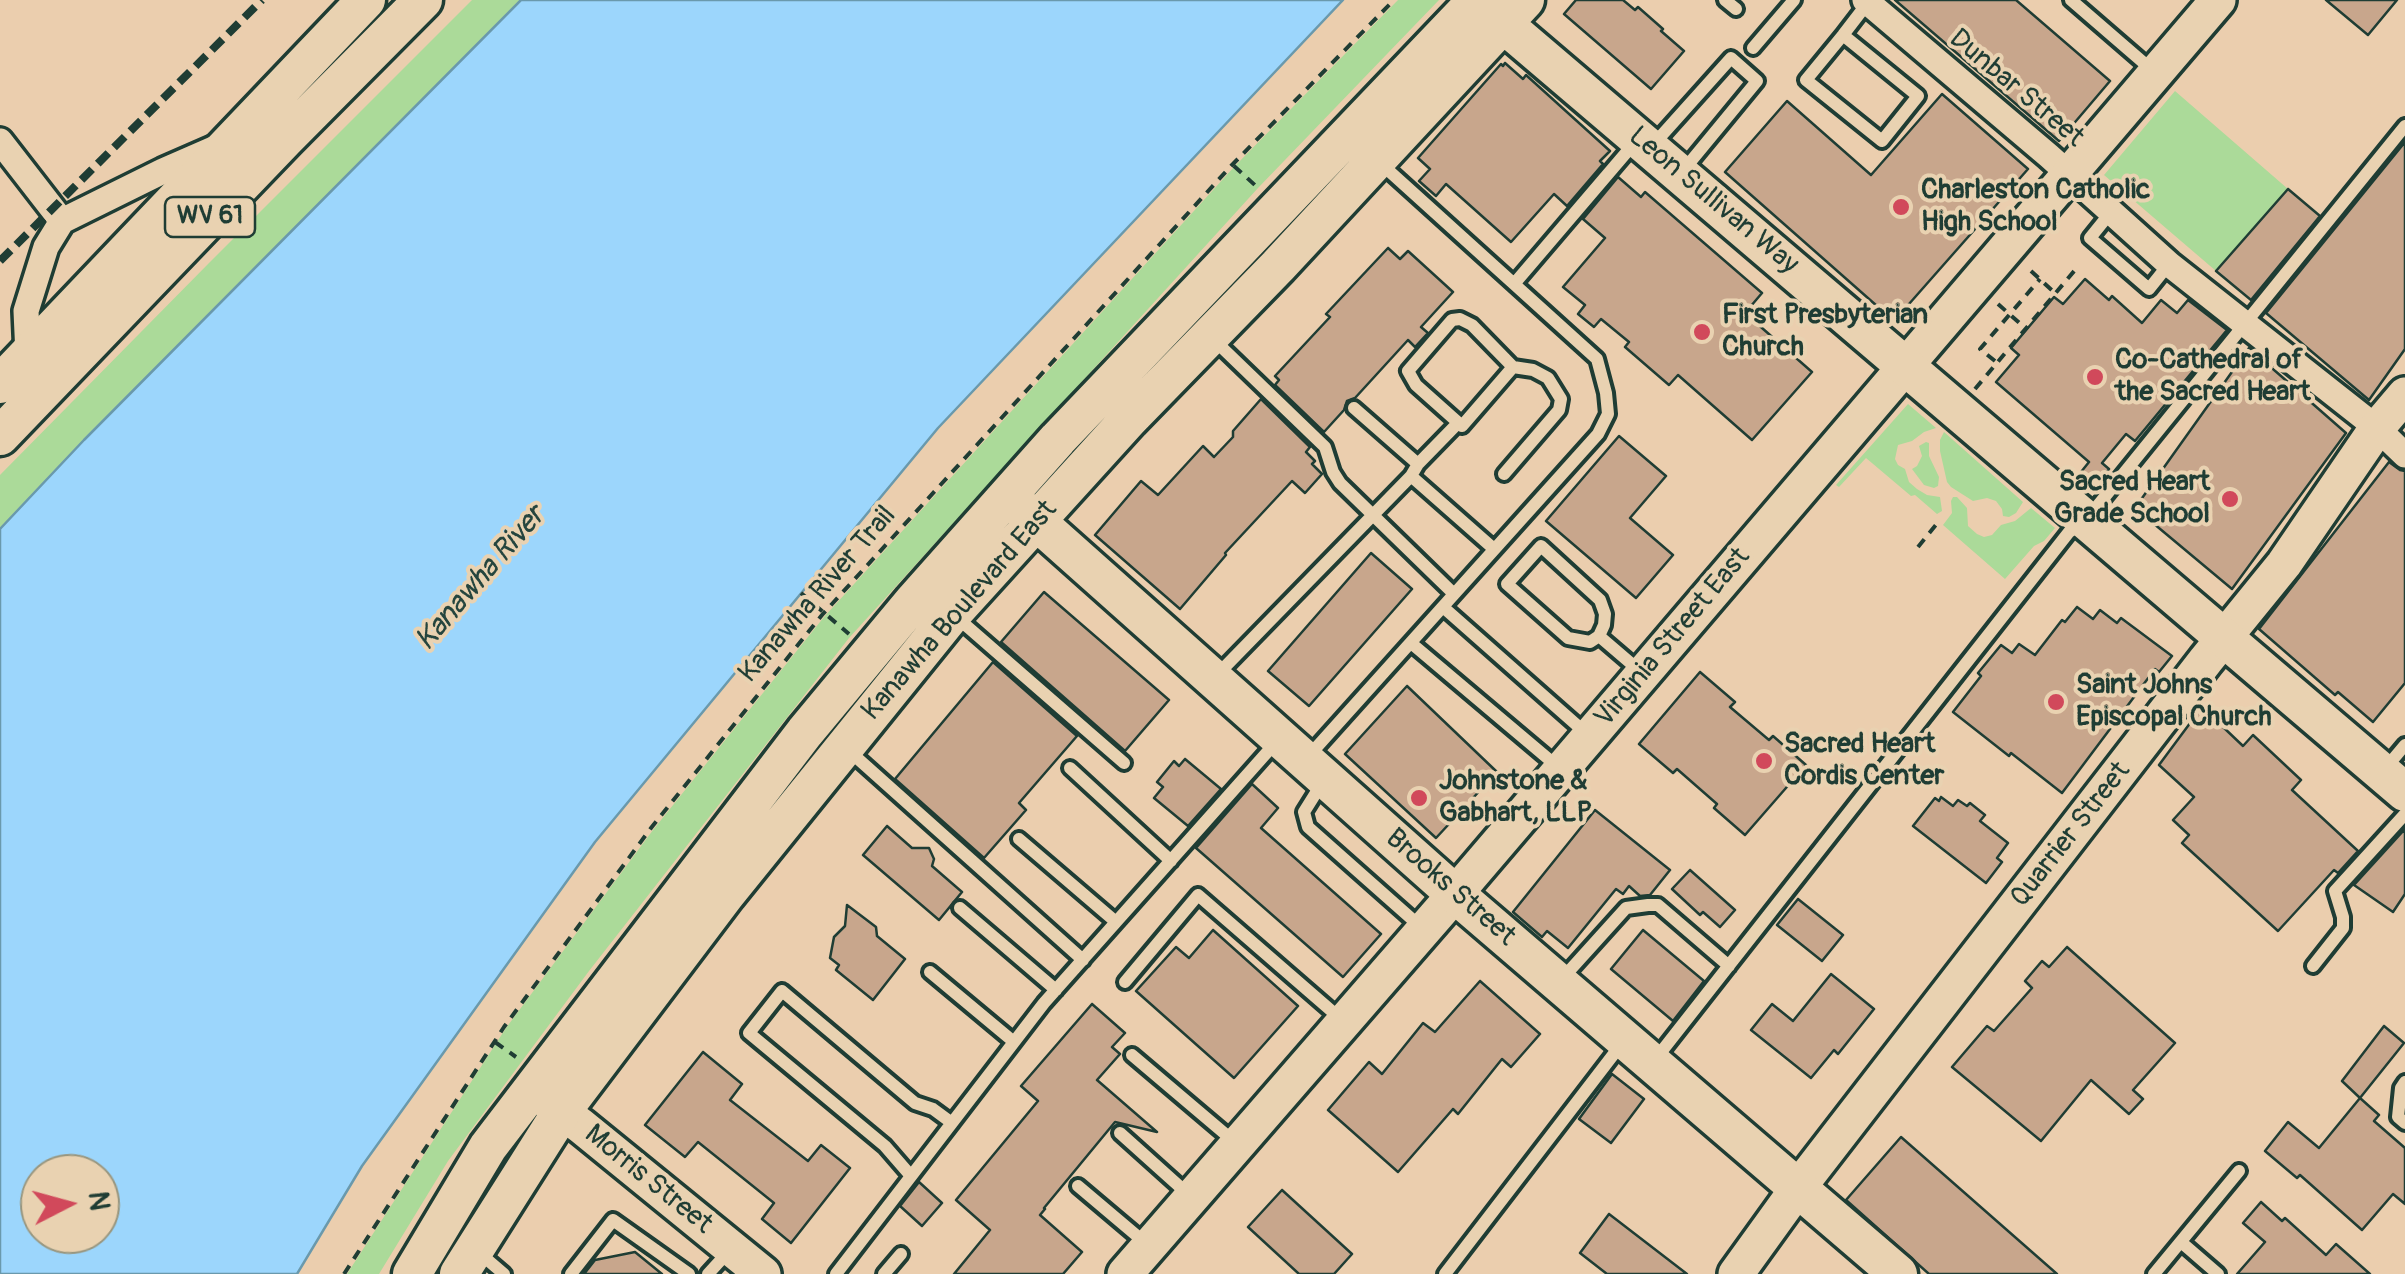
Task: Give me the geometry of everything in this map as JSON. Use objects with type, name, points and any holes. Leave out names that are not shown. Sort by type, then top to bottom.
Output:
[{"type":"main road","name":"WV 61","points":[[0,384],[366,0]]},
{"type":"main road","name":"WV 61","points":[[0,436],[423,0]]},
{"type":"main road","name":"Virginia Street East","points":[[1125,1274],[1456,894],[2218,0]]},
{"type":"main road","name":"Leon Sullivan Way","points":[[1496,6],[1644,143],[2223,639],[2397,770]]},
{"type":"main road","name":"Kanawha Boulevard East","points":[[467,1261],[537,1086],[726,894],[952,614],[1129,419],[1376,159],[1496,6]]},
{"type":"main road","name":"Kanawha Boulevard East","points":[[412,1274],[488,1147],[805,732],[913,602],[1084,411],[1496,6]]},
{"type":"main road","name":"Quarrier Street","points":[[1736,1274],[1798,1188],[2284,564],[2376,428],[2405,395]]},
{"type":"main road","name":"Brooks Street","points":[[1007,496],[1456,894],[1898,1274]]},
{"type":"main road","name":"Morris Street","points":[[537,1086],[720,1261],[764,1274]]},
{"type":"street","name":"Dunbar Street","points":[[1867,2],[2170,264],[2405,454]]},
{"type":"street","points":[[0,140],[62,221]]},
{"type":"street","points":[[28,355],[26,312],[46,248],[62,221],[232,141]]},
{"type":"lane","points":[[1753,48],[1794,0]]},
{"type":"lane","points":[[2071,0],[2156,74]]},
{"type":"lane","points":[[1842,35],[1918,96],[1882,141],[1806,80],[1867,2]]},
{"type":"lane","points":[[1514,284],[1644,143],[1731,58],[1757,81],[1680,174]]},
{"type":"lane","points":[[1445,1274],[1639,1051],[1729,966],[2069,532],[2086,520],[2405,126]]},
{"type":"lane","points":[[836,1274],[1014,1042],[1116,922],[1171,861],[1304,759],[1598,434],[1608,414],[1597,359],[1376,159]]},
{"type":"lane","points":[[1504,474],[1559,410],[1561,399],[1548,378],[1533,370],[1512,367],[1472,325],[1460,319],[1452,320],[1408,372],[1462,426],[1512,367]]},
{"type":"lane","points":[[1210,336],[1325,448],[1340,483],[1454,594]]},
{"type":"lane","points":[[1354,408],[1494,549]]},
{"type":"lane","points":[[1214,679],[1458,423]]},
{"type":"lane","points":[[1541,546],[1600,600],[1604,625],[1598,636],[1590,642],[1568,638],[1507,584],[1541,546]]},
{"type":"lane","points":[[1443,607],[1590,737]]},
{"type":"lane","points":[[952,614],[1124,763]]},
{"type":"lane","points":[[1598,636],[1643,674]]},
{"type":"lane","points":[[1410,643],[1561,770]]},
{"type":"lane","points":[[845,747],[1082,960]]},
{"type":"lane","points":[[1304,759],[1304,812],[1308,827],[1424,930]]},
{"type":"lane","points":[[1070,768],[1171,861]]},
{"type":"lane","points":[[2313,966],[2343,928],[2336,891],[2405,814]]},
{"type":"lane","points":[[1019,839],[1116,922]]},
{"type":"lane","points":[[1124,982],[1198,896],[1344,1022]]},
{"type":"lane","points":[[1559,982],[1626,908],[1648,905],[1658,906],[1729,966]]},
{"type":"lane","points":[[960,908],[1056,990]]},
{"type":"lane","points":[[930,972],[1014,1042]]},
{"type":"lane","points":[[911,1176],[885,1146],[749,1033],[782,991],[915,1103],[952,1123]]},
{"type":"lane","points":[[1132,1056],[1238,1145]]},
{"type":"lane","points":[[2405,1082],[2398,1117],[2405,1123]]},
{"type":"lane","points":[[1120,1133],[1191,1198]]},
{"type":"lane","points":[[2154,1274],[2239,1171]]},
{"type":"lane","points":[[1078,1186],[1149,1246]]},
{"type":"lane","points":[[572,1274],[613,1220],[689,1274]]},
{"type":"lane","points":[[2181,1242],[2218,1274]]},
{"type":"lane","points":[[884,1274],[901,1254]]},
{"type":"lane","points":[[467,1261],[504,1274]]},
{"type":"path","name":"Kanawha River Trail","points":[[344,1274],[494,1041],[650,828],[824,613],[1233,164],[1394,0]]},
{"type":"path","points":[[1233,164],[1264,194]]},
{"type":"path","points":[[1958,410],[2075,270]]},
{"type":"path","points":[[2031,271],[2056,293]]},
{"type":"path","points":[[1996,362],[1980,349],[2040,279]]},
{"type":"path","points":[[1976,284],[2025,328]]},
{"type":"path","points":[[1918,547],[1939,521]]},
{"type":"path","points":[[801,593],[856,640]]},
{"type":"path","points":[[494,1041],[537,1086]]},
{"type":"green space","points":[[472,0],[521,0],[0,529],[0,475]]},
{"type":"green space","points":[[1398,0],[1439,0],[1258,188],[849,638],[589,971],[448,1161],[379,1274],[347,1274],[506,1028],[653,830],[824,617],[1234,167]]},
{"type":"green space","points":[[2175,91],[2288,189],[2216,271],[2104,175]]},
{"type":"green space","points":[[1908,404],[1936,428],[1898,445],[1895,459],[1917,489],[1940,497],[1942,511],[1937,514],[1866,458],[1839,487],[1836,485]]},
{"type":"green space","points":[[1944,432],[2023,502],[2016,513],[2003,516],[1996,501],[1973,501],[1951,487],[1940,451]]},
{"type":"green space","points":[[1926,442],[1939,477],[1934,488],[1924,485],[1912,469],[1922,456],[1919,446]]},
{"type":"green space","points":[[1953,497],[1967,508],[1968,526],[1984,537],[2031,508],[2055,528],[2005,579],[1943,525],[1952,513]]},
{"type":"water","name":"Kanawha River","points":[[521,0],[1343,0],[938,428],[595,842],[362,1166],[297,1274],[0,1274],[0,529]]},
{"type":"building","points":[[1576,0],[1623,0],[1635,10],[1638,7],[1684,51],[1651,89],[1564,14]]},
{"type":"building","points":[[1895,0],[2016,0],[2110,81],[2059,141]]},
{"type":"building","points":[[2326,0],[2397,0],[2368,35]]},
{"type":"building","points":[[1505,63],[1523,79],[1526,75],[1610,151],[1567,206],[1554,194],[1511,242],[1446,184],[1436,196],[1419,181],[1430,169],[1418,158]]},
{"type":"building","points":[[1942,94],[2028,169],[1894,321],[1725,172],[1787,101],[1871,175]]},
{"type":"building","points":[[2405,142],[2405,349],[2369,400],[2266,313]]},
{"type":"building","name":"First Presbyterian Church","points":[[1618,177],[1641,197],[1645,192],[1762,293],[1745,313],[1812,372],[1752,440],[1678,375],[1669,385],[1625,347],[1629,342],[1601,319],[1594,327],[1578,314],[1585,305],[1563,287],[1605,238],[1583,219]]},
{"type":"building","points":[[2288,189],[2320,216],[2251,300],[2216,271]]},
{"type":"building","points":[[1388,248],[1400,259],[1408,251],[1453,292],[1421,327],[1428,333],[1415,347],[1408,340],[1355,398],[1347,401],[1324,432],[1275,385],[1279,380],[1275,376]]},
{"type":"building","name":"Co-Cathedral of the Sacred Heart","points":[[2085,279],[2109,300],[2112,296],[2142,323],[2161,300],[2177,313],[2188,300],[2227,330],[2135,441],[2126,434],[2102,463],[2109,469],[2096,485],[2081,472],[2089,462],[1996,382],[2019,355],[2011,348],[2054,297],[2063,304]]},
{"type":"building","points":[[2249,348],[2346,433],[2232,589],[2135,508]]},
{"type":"building","points":[[1261,399],[1310,447],[1306,452],[1322,474],[1305,493],[1292,481],[1225,553],[1180,609],[1095,535],[1141,481],[1158,495],[1203,446],[1214,457]]},
{"type":"building","points":[[1619,436],[1666,476],[1630,518],[1673,555],[1636,598],[1546,521]]},
{"type":"building","points":[[2389,462],[2405,471],[2405,683],[2373,722],[2338,692],[2335,695],[2259,629]]},
{"type":"building","points":[[1371,553],[1412,589],[1309,706],[1268,671]]},
{"type":"building","points":[[1044,592],[1169,700],[1125,751],[1001,642]]},
{"type":"building","name":"Saint Johns Episcopal Church","points":[[2077,607],[2093,619],[2100,610],[2117,623],[2121,618],[2172,656],[2159,672],[2155,669],[2062,793],[1953,712],[2001,645],[2012,653],[2019,644],[2035,655]]},
{"type":"building","points":[[993,662],[1077,736],[1019,803],[1026,810],[984,858],[895,779]]},
{"type":"building","name":"Sacred Heart Cordis Center","points":[[1700,672],[1735,702],[1730,707],[1769,740],[1773,736],[1806,765],[1745,835],[1677,769],[1673,773],[1639,744]]},
{"type":"building","points":[[1407,686],[1497,772],[1436,838],[1345,754]]},
{"type":"building","points":[[2202,707],[2243,746],[2253,735],[2301,780],[2292,790],[2358,851],[2338,873],[2334,870],[2278,931],[2182,843],[2189,835],[2173,820],[2194,797],[2159,765]]},
{"type":"building","points":[[1185,759],[1221,789],[1188,826],[1154,798],[1163,787],[1157,782],[1174,761],[1179,766]]},
{"type":"building","points":[[1252,784],[1278,808],[1261,828],[1381,934],[1343,977],[1196,848]]},
{"type":"building","points":[[1941,797],[1953,806],[1958,800],[1967,806],[1970,803],[1985,815],[1980,821],[2008,843],[1997,858],[2002,862],[1986,883],[1913,826],[1935,798],[1939,801]]},
{"type":"building","points":[[1595,810],[1670,870],[1650,895],[1640,896],[1629,886],[1623,894],[1616,889],[1568,948],[1547,931],[1542,937],[1513,912]]},
{"type":"building","points":[[887,826],[912,848],[929,848],[934,859],[932,866],[962,892],[939,920],[863,855]]},
{"type":"building","points":[[2405,829],[2405,894],[2393,912],[2354,885]]},
{"type":"building","points":[[1690,870],[1735,910],[1720,927],[1703,912],[1700,915],[1672,889]]},
{"type":"building","points":[[1798,899],[1843,935],[1822,961],[1777,925]]},
{"type":"building","points":[[847,905],[876,927],[877,936],[905,959],[873,1000],[836,970],[839,965],[830,958],[834,937],[845,926]]},
{"type":"building","points":[[1213,930],[1298,1006],[1234,1078],[1136,991],[1176,947],[1189,958]]},
{"type":"building","points":[[1643,930],[1704,981],[1673,1021],[1611,969]]},
{"type":"building","points":[[2067,947],[2175,1043],[2133,1090],[2143,1099],[2129,1114],[2091,1080],[2041,1141],[1952,1067],[1987,1026],[1994,1031],[2032,988],[2025,981],[2042,961],[2049,967]]},
{"type":"building","points":[[1831,974],[1874,1009],[1838,1054],[1834,1050],[1811,1078],[1751,1030],[1772,1004],[1793,1021]]},
{"type":"building","points":[[1480,981],[1540,1034],[1511,1067],[1502,1059],[1458,1114],[1453,1109],[1398,1172],[1328,1110],[1369,1062],[1382,1074],[1423,1023],[1435,1032]]},
{"type":"building","points":[[1092,1004],[1125,1033],[1112,1047],[1120,1054],[1097,1080],[1157,1132],[1115,1122],[1044,1208],[1040,1215],[1082,1252],[1063,1274],[954,1274],[990,1230],[956,1200],[1038,1101],[1021,1086]]},
{"type":"building","points":[[2384,1026],[2404,1043],[2360,1098],[2342,1081]]},
{"type":"building","points":[[703,1052],[742,1084],[730,1100],[808,1161],[821,1145],[850,1168],[791,1243],[762,1219],[774,1203],[698,1142],[685,1157],[645,1125]]},
{"type":"building","points":[[1612,1074],[1644,1099],[1611,1143],[1579,1119]]},
{"type":"building","points":[[2360,1098],[2379,1115],[2374,1121],[2405,1148],[2405,1204],[2393,1194],[2362,1230],[2300,1175],[2297,1178],[2265,1151],[2288,1122],[2319,1148]]},
{"type":"building","points":[[1901,1137],[2057,1274],[1929,1274],[1846,1200]]},
{"type":"building","points":[[919,1182],[942,1203],[922,1226],[900,1206]]},
{"type":"building","points":[[1282,1190],[1352,1254],[1334,1274],[1299,1274],[1248,1227]]},
{"type":"building","points":[[2261,1202],[2326,1255],[2336,1244],[2370,1274],[2237,1274],[2265,1242],[2243,1223]]},
{"type":"building","points":[[1609,1214],[1687,1274],[1607,1274],[1580,1253]]},
{"type":"building","points":[[635,1252],[662,1274],[584,1274],[595,1260]]},
{"type":"railway","points":[[0,261],[262,0]]},
{"type":"place","name":"Charleston Catholic High School","points":[[1901,207]]},
{"type":"place","name":"First Presbyterian Church","points":[[1702,332]]},
{"type":"place","name":"Co-Cathedral of the Sacred Heart","points":[[2095,377]]},
{"type":"place","name":"Sacred Heart Grade School","points":[[2230,499]]},
{"type":"place","name":"Saint Johns Episcopal Church","points":[[2056,702]]},
{"type":"place","name":"Sacred Heart Cordis Center","points":[[1764,761]]},
{"type":"place","name":"Johnstone & Gabhart, LLP","points":[[1419,798]]}]
